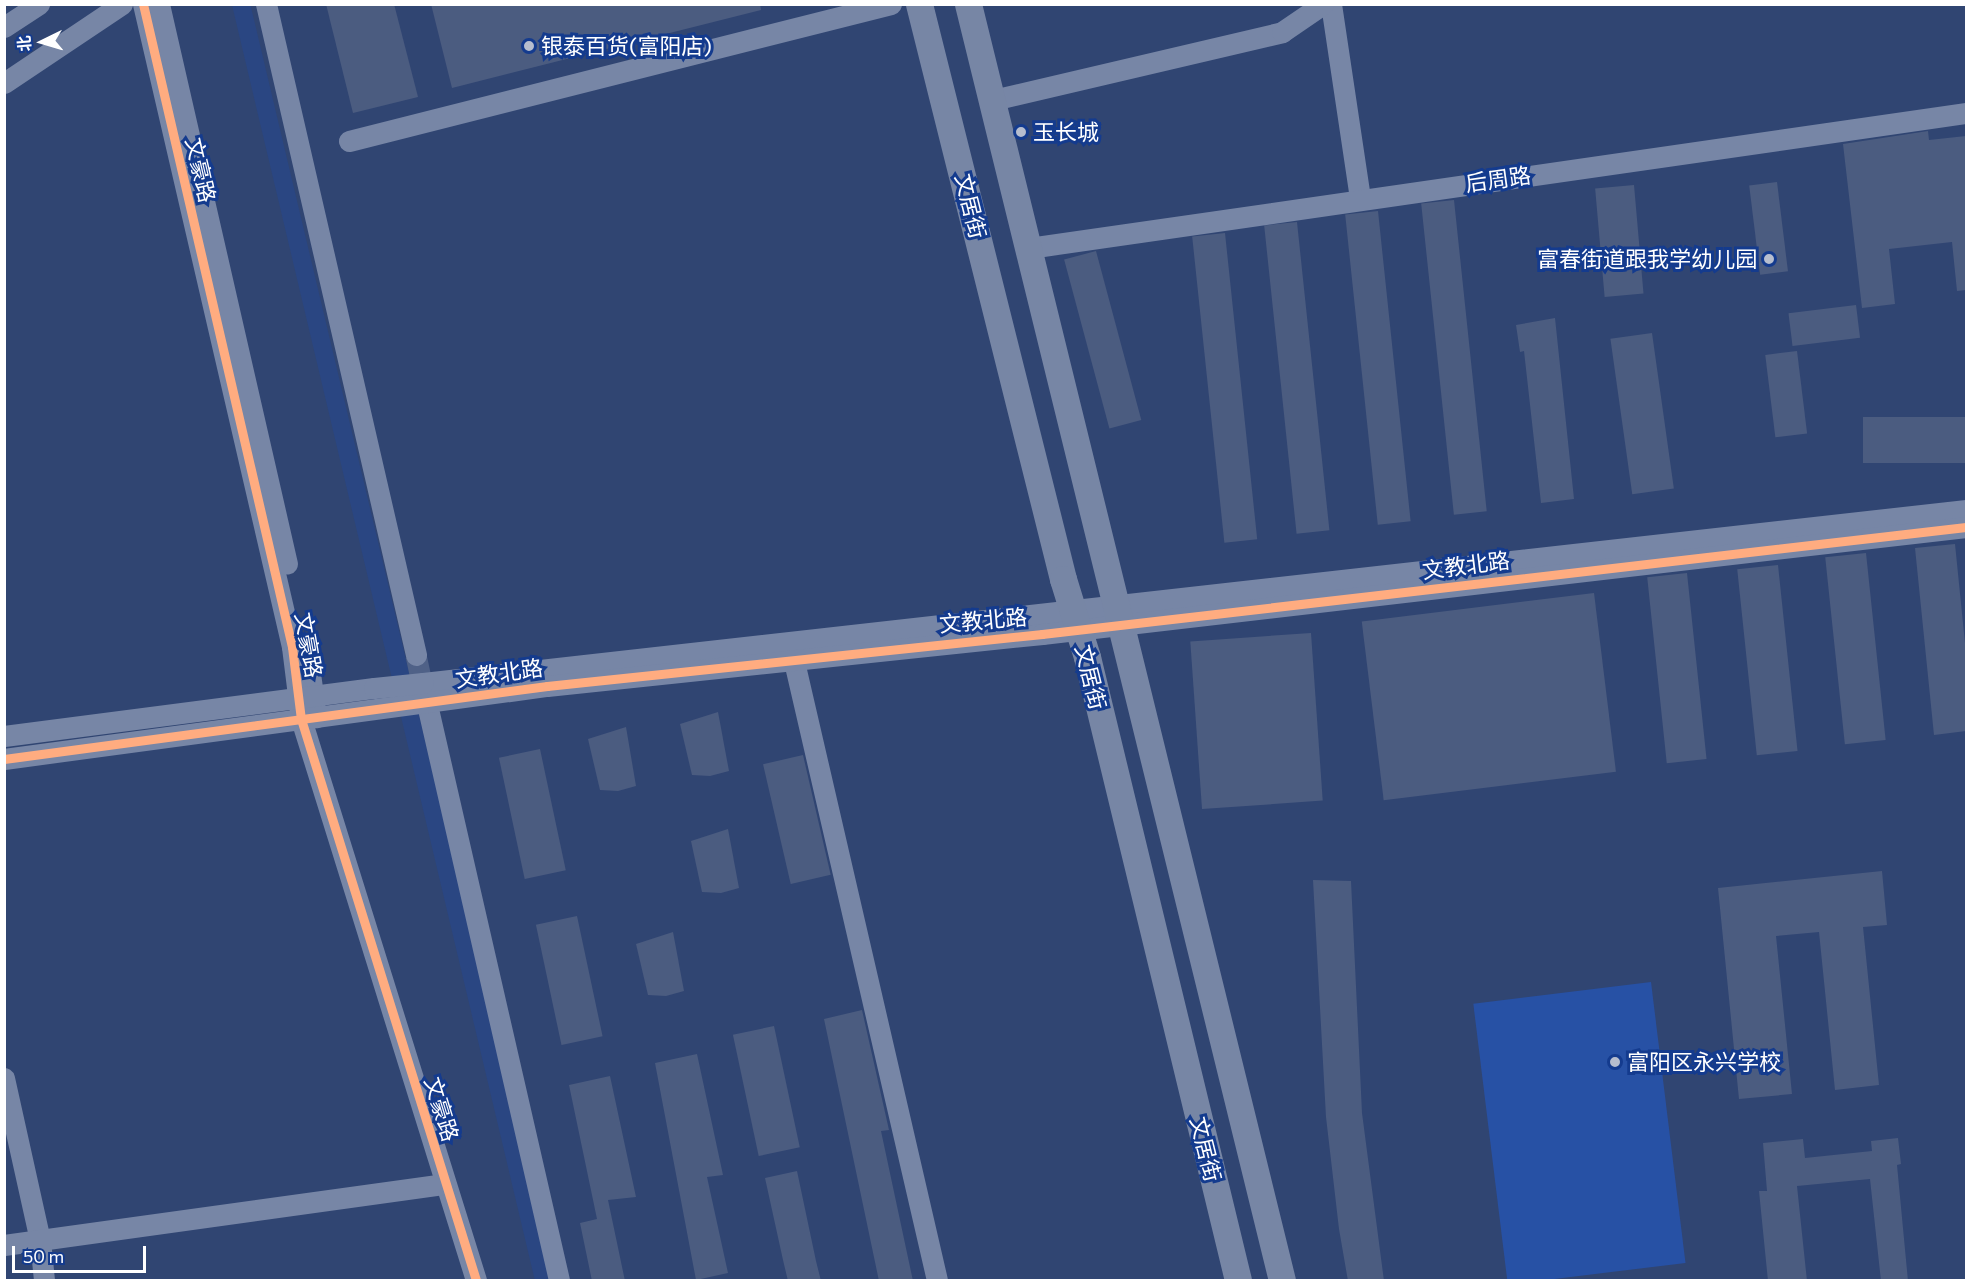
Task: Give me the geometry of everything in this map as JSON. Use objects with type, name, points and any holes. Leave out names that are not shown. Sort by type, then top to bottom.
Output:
[{"type":"main road","name":"文居街","points":[[920,4],[1076,619],[1238,1281]]},
{"type":"main road","name":"文居街","points":[[968,4],[1282,1281]]},
{"type":"street","points":[[4,27],[39,4]]},
{"type":"street","points":[[4,83],[122,4]]},
{"type":"street","name":"文豪路","points":[[142,4],[292,647],[306,697]]},
{"type":"street","name":"文豪路","points":[[159,4],[304,634],[308,718],[445,1184],[476,1281]]},
{"type":"street","points":[[266,4],[416,655]]},
{"type":"street","points":[[349,141],[891,4]]},
{"type":"street","points":[[993,100],[1282,32],[1323,4]]},
{"type":"street","points":[[1331,4],[1360,199]]},
{"type":"street","name":"后周路","points":[[1029,248],[1966,113]]},
{"type":"street","name":"文教北路","points":[[1118,615],[1966,510]]},
{"type":"street","name":"文教北路","points":[[4,759],[377,710],[426,699],[1076,619],[1966,528]]},
{"type":"street","name":"文教北路","points":[[4,736],[374,688],[426,699],[793,657],[1076,619]]},
{"type":"street","points":[[793,657],[937,1281]]},
{"type":"street","points":[[426,699],[559,1281]]},
{"type":"street","points":[[4,1078],[40,1240],[44,1281]]},
{"type":"street","points":[[4,1245],[445,1184]]},
{"type":"shaded area","points":[[1651,982],[1685,1263],[1546,1280],[1507,1280],[1473,1004]]},
{"type":"building","points":[[326,4],[394,4],[418,97],[353,113]]},
{"type":"building","name":"银泰百货(富阳店)","points":[[431,4],[760,4],[761,10],[452,88]]},
{"type":"building","points":[[1928,131],[1929,140],[1966,136],[1966,290],[1957,291],[1952,242],[1889,249],[1895,304],[1862,308],[1843,144]]},
{"type":"building","points":[[1777,182],[1788,271],[1760,275],[1749,185]]},
{"type":"building","points":[[1634,185],[1643,294],[1605,297],[1595,188]]},
{"type":"building","points":[[1454,200],[1487,511],[1454,515],[1421,203]]},
{"type":"building","points":[[1378,211],[1411,521],[1378,525],[1345,214]]},
{"type":"building","points":[[1297,222],[1329,530],[1297,534],[1264,225]]},
{"type":"building","points":[[1225,233],[1257,539],[1224,543],[1192,236]]},
{"type":"building","points":[[1096,251],[1141,420],[1109,429],[1064,260]]},
{"type":"building","points":[[1856,305],[1860,338],[1793,346],[1789,313]]},
{"type":"building","points":[[1555,318],[1574,499],[1541,503],[1524,351],[1520,352],[1516,325]]},
{"type":"building","points":[[1652,333],[1674,488],[1632,494],[1610,339]]},
{"type":"building","points":[[1797,351],[1807,433],[1775,437],[1765,355]]},
{"type":"building","points":[[1863,417],[1966,417],[1966,463],[1863,463]]},
{"type":"building","points":[[1955,544],[1966,653],[1966,731],[1934,735],[1915,548]]},
{"type":"building","points":[[1866,553],[1886,740],[1845,744],[1825,557]]},
{"type":"building","points":[[1778,565],[1798,751],[1757,755],[1737,569]]},
{"type":"building","points":[[1687,573],[1707,759],[1667,763],[1647,577]]},
{"type":"building","points":[[1594,593],[1616,772],[1384,800],[1362,622]]},
{"type":"building","points":[[1311,633],[1323,801],[1202,809],[1190,641]]},
{"type":"building","points":[[718,712],[729,771],[710,776],[692,775],[680,724]]},
{"type":"building","points":[[626,727],[636,786],[618,791],[600,790],[588,739]]},
{"type":"building","points":[[540,749],[566,870],[525,879],[499,758]]},
{"type":"building","points":[[803,755],[831,875],[791,884],[763,764]]},
{"type":"building","points":[[728,829],[739,888],[721,893],[702,892],[691,841]]},
{"type":"building","points":[[1882,871],[1887,925],[1863,927],[1879,1085],[1835,1090],[1819,932],[1776,936],[1792,1094],[1739,1099],[1718,888]]},
{"type":"building","points":[[1313,880],[1351,881],[1362,1113],[1384,1281],[1348,1281],[1339,1229],[1326,1117]]},
{"type":"building","points":[[577,916],[603,1036],[561,1045],[536,925]]},
{"type":"building","points":[[673,932],[684,991],[666,996],[648,995],[636,944]]},
{"type":"building","points":[[862,1010],[889,1130],[881,1131],[913,1281],[879,1281],[824,1019]]},
{"type":"building","points":[[774,1026],[800,1147],[759,1156],[733,1035]]},
{"type":"building","points":[[697,1054],[723,1175],[707,1177],[728,1273],[696,1280],[655,1063]]},
{"type":"building","points":[[610,1076],[636,1197],[608,1200],[625,1281],[592,1281],[580,1223],[597,1219],[569,1085]]},
{"type":"building","points":[[1898,1138],[1901,1164],[1897,1165],[1908,1281],[1881,1281],[1870,1179],[1797,1186],[1807,1281],[1768,1281],[1759,1191],[1767,1191],[1763,1143],[1803,1139],[1805,1158],[1872,1151],[1871,1141]]},
{"type":"building","points":[[797,1171],[821,1281],[788,1281],[765,1178]]},
{"type":"waterway","points":[[241,4],[544,1280]]},
{"type":"tunnel","points":[[416,655],[426,701]]},
{"type":"cycle path","points":[[143,4],[292,647],[301,719],[476,1280]]},
{"type":"cycle path","points":[[4,759],[547,686],[1042,634],[1966,527]]},
{"type":"place","name":"银泰百货(富阳店)","points":[[529,46]]},
{"type":"place","name":"玉长城","points":[[1021,132]]},
{"type":"place","name":"富春街道跟我学幼儿园","points":[[1769,259]]},
{"type":"place","name":"富阳区永兴学校","points":[[1615,1062]]}]
